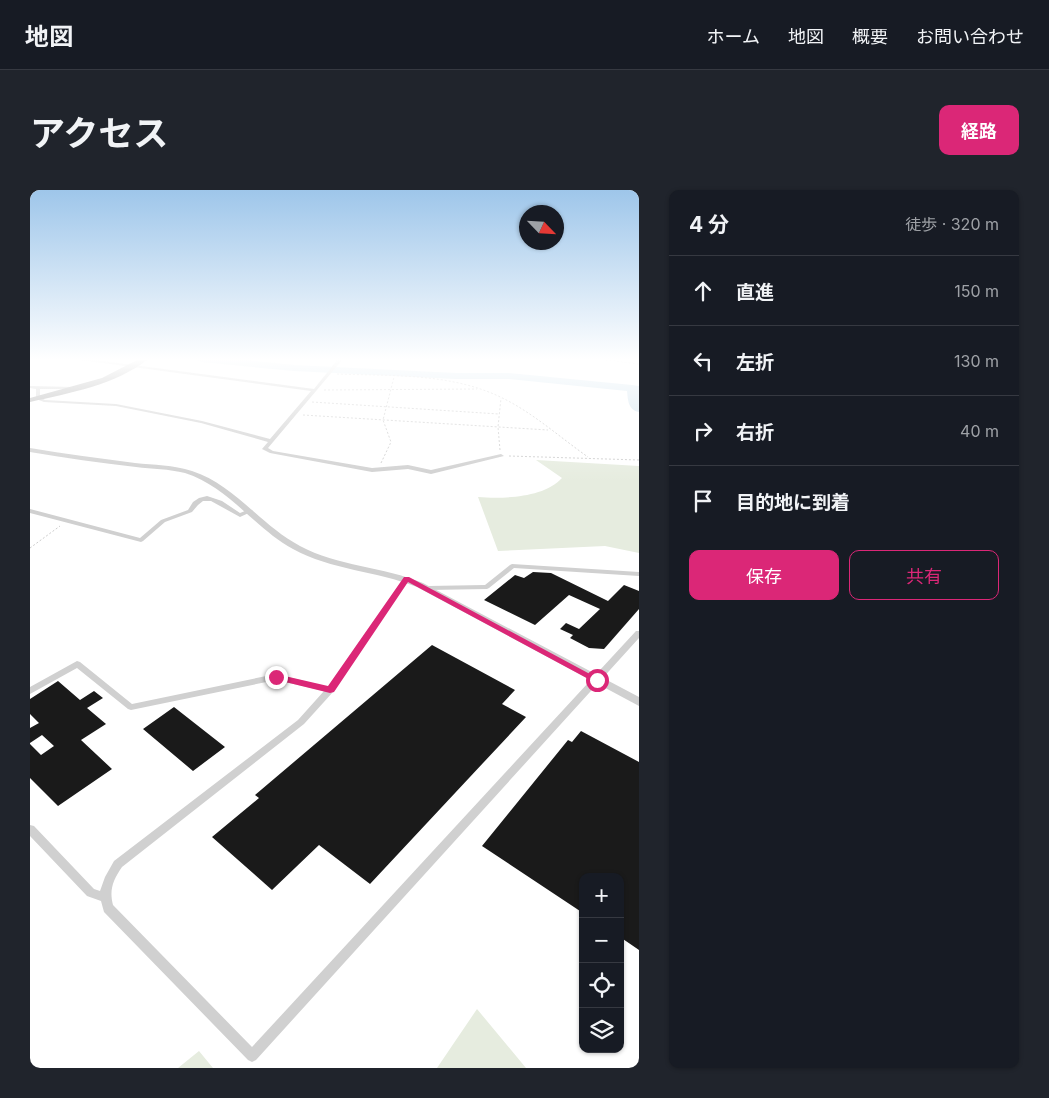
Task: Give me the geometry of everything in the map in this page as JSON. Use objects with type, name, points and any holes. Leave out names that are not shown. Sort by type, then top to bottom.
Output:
[{"type":"street","points":[[39,400],[48,402],[95,402],[116,405],[202,422],[271,441]]},
{"type":"street","points":[[304,402],[265,448],[272,452],[378,469],[408,467],[431,472],[501,456]]},
{"type":"street","points":[[30,450],[189,472],[225,490],[284,540],[308,553],[406,578],[428,588],[639,702]]},
{"type":"street","points":[[30,511],[66,522],[141,540],[163,521],[190,511],[195,501],[204,497],[212,498],[240,515],[250,511]]},
{"type":"street","points":[[428,588],[487,587],[512,566],[639,574]]},
{"type":"street","points":[[406,578],[330,690],[301,722],[118,864],[108,880],[104,897],[108,908],[252,1056],[639,633]]},
{"type":"street","points":[[30,691],[77,664],[131,707],[276,677],[330,690]]},
{"type":"street","points":[[30,829],[91,893],[104,897]]},
{"type":"path","points":[[378,469],[391,442],[383,420],[389,400]]},
{"type":"path","points":[[500,400],[498,427],[501,456],[588,457],[639,460]]},
{"type":"path","points":[[503,400],[588,457]]},
{"type":"path","points":[[304,402],[499,414]]},
{"type":"path","points":[[293,415],[550,430]]},
{"type":"path","points":[[30,548],[66,522]]},
{"type":"shaded area","points":[[536,460],[639,466],[639,553],[605,546],[498,551],[478,497],[523,496],[545,490],[562,478]]},
{"type":"shaded area","points":[[477,1009],[526,1068],[437,1068]]},
{"type":"shaded area","points":[[199,1051],[213,1068],[178,1068]]},
{"type":"building","points":[[533,572],[551,573],[608,601],[624,585],[639,591],[639,609],[604,649],[589,648],[570,638],[573,635],[560,629],[566,623],[579,629],[600,609],[569,595],[535,625],[484,600],[515,575],[524,578]]},
{"type":"building","points":[[432,645],[515,690],[502,704],[526,717],[370,884],[319,845],[272,890],[212,837],[259,798],[255,795]]},
{"type":"building","points":[[58,681],[80,700],[94,691],[103,698],[87,708],[106,724],[81,740],[112,769],[58,806],[30,778],[30,744],[41,755],[54,746],[42,735],[30,743],[30,728],[39,723],[30,714],[30,699]]},
{"type":"building","points":[[174,707],[225,747],[193,771],[143,729]]},
{"type":"building","points":[[581,731],[639,762],[639,950],[624,940],[624,873],[579,873],[579,910],[482,846],[568,740],[572,742]]},
{"type":"waterway","points":[[633,400],[634,404],[639,409]]},
{"type":"route","points":[[276,677],[330,690],[406,578],[428,588],[597,680]]}]
